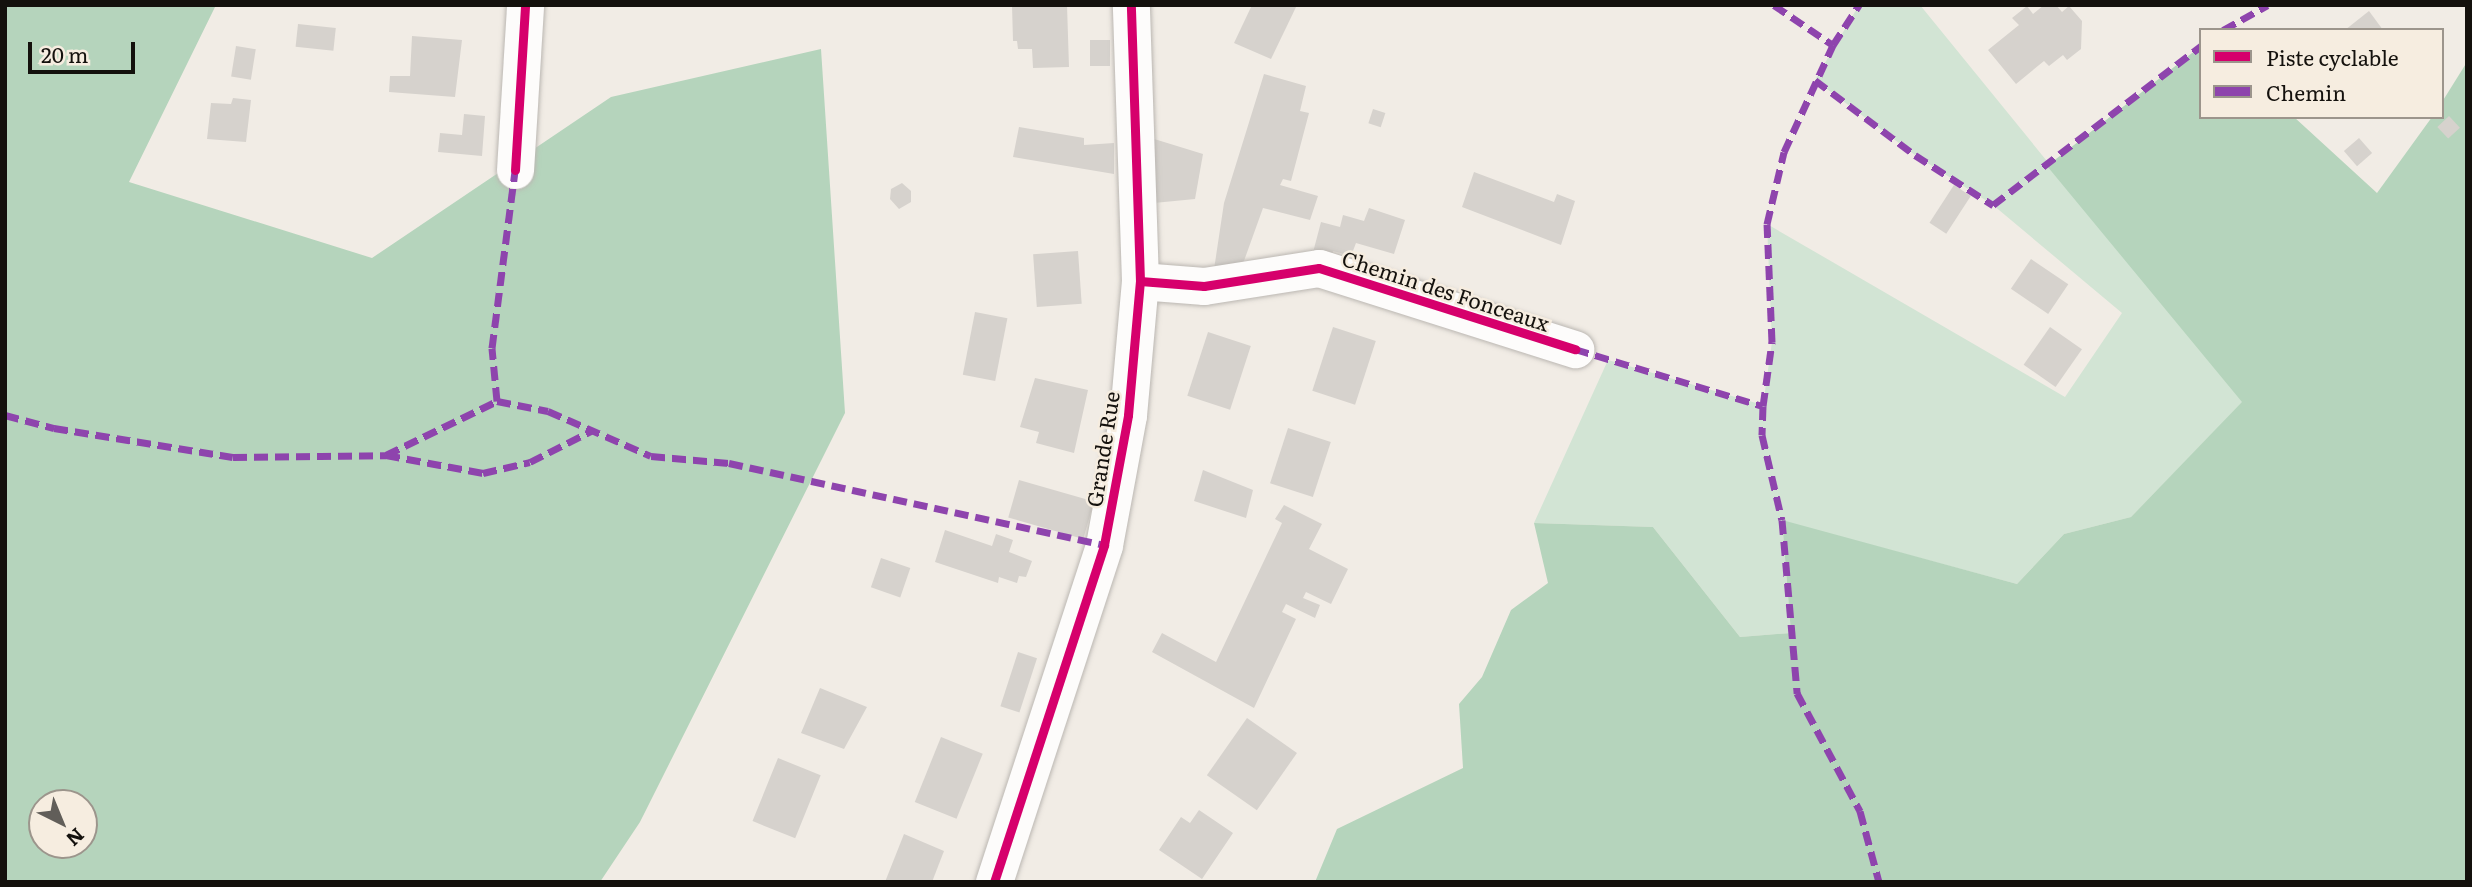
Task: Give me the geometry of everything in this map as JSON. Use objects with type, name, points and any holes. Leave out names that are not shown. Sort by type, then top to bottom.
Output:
[{"type":"street","points":[[515,170],[525,5]]},
{"type":"street","name":"Grande Rue","points":[[994,882],[1104,545],[1128,415],[1140,282],[1130,5]]},
{"type":"street","name":"Chemin des Fonceaux","points":[[1140,282],[1204,286],[1319,268],[1575,349]]},
{"type":"green space","points":[[5,5],[216,5],[129,182],[372,258],[611,97],[821,49],[845,413],[640,822],[600,882],[5,882]]},
{"type":"green space","points":[[1859,5],[1920,5],[2243,402],[2131,517],[2064,534],[2017,584],[1782,521],[1791,633],[1740,637],[1653,527],[1534,523],[1608,360],[1763,405],[1772,342],[1767,224],[2065,397],[2122,313],[1993,205],[1915,155],[1815,80]]},
{"type":"green space","points":[[2199,48],[2199,119],[2296,119],[2377,193],[2431,119],[2444,119],[2444,99],[2467,62],[2467,882],[1315,882],[1337,829],[1463,768],[1459,704],[1482,677],[1511,610],[1548,583],[1534,523],[1653,527],[1740,637],[1791,633],[1782,520],[2017,584],[2064,534],[2131,517],[2242,402],[2047,166]]},
{"type":"building","points":[[1012,5],[1067,5],[1069,67],[1033,68],[1032,49],[1018,49],[1017,41],[1013,41]]},
{"type":"building","points":[[1252,5],[1297,5],[1271,59],[1234,43]]},
{"type":"building","points":[[2044,5],[2056,5],[2062,12],[2069,6],[2082,21],[2081,49],[2067,60],[2063,55],[2049,66],[2044,61],[2016,84],[1988,50],[2019,25],[2012,18],[2027,6],[2033,14]]},
{"type":"building","points":[[2369,11],[2382,28],[2348,28]]},
{"type":"building","points":[[298,24],[336,28],[333,51],[296,47]]},
{"type":"building","points":[[412,36],[462,40],[455,97],[389,92],[390,76],[410,76]]},
{"type":"building","points":[[1090,40],[1110,40],[1110,66],[1090,66]]},
{"type":"building","points":[[236,46],[256,49],[251,80],[231,77]]},
{"type":"building","points":[[1264,74],[1306,86],[1300,111],[1309,113],[1291,181],[1283,179],[1280,185],[1318,196],[1310,220],[1263,208],[1240,272],[1213,276],[1224,203]]},
{"type":"building","points":[[233,98],[251,100],[246,142],[207,139],[211,103],[231,104]]},
{"type":"building","points":[[1373,109],[1385,113],[1381,127],[1368,123]]},
{"type":"building","points":[[464,114],[485,116],[482,156],[438,152],[440,133],[462,135]]},
{"type":"building","points":[[2449,116],[2460,128],[2448,139],[2437,127]]},
{"type":"building","points":[[1019,127],[1084,138],[1084,145],[1114,143],[1114,174],[1013,157]]},
{"type":"building","points":[[1151,138],[1203,154],[1195,199],[1154,203]]},
{"type":"building","points":[[2359,138],[2372,153],[2357,166],[2344,151]]},
{"type":"building","points":[[1474,172],[1554,202],[1557,194],[1575,201],[1561,245],[1462,207]]},
{"type":"building","points":[[902,183],[911,191],[911,202],[899,209],[890,199],[891,189]]},
{"type":"building","points":[[1954,185],[1971,196],[1946,234],[1929,223]]},
{"type":"building","points":[[1369,208],[1405,220],[1394,254],[1356,243],[1351,256],[1333,251],[1331,258],[1311,260],[1321,222],[1340,227],[1343,215],[1364,221]]},
{"type":"building","points":[[1078,251],[1082,304],[1037,307],[1033,254]]},
{"type":"building","points":[[2031,259],[2068,284],[2048,314],[2011,289]]},
{"type":"building","points":[[975,312],[1007,318],[995,381],[963,375]]},
{"type":"building","points":[[1333,327],[1376,341],[1355,405],[1312,391]]},
{"type":"building","points":[[2050,327],[2082,349],[2056,387],[2024,365]]},
{"type":"building","points":[[1208,332],[1251,346],[1230,410],[1187,396]]},
{"type":"building","points":[[1035,378],[1088,390],[1074,453],[1036,443],[1039,432],[1020,427]]},
{"type":"building","points":[[1288,428],[1331,442],[1313,497],[1270,483]]},
{"type":"building","points":[[1203,470],[1253,490],[1246,518],[1194,501]]},
{"type":"building","points":[[1019,480],[1094,501],[1083,539],[1008,517]]},
{"type":"building","points":[[1284,505],[1322,524],[1309,549],[1348,569],[1331,604],[1306,592],[1303,598],[1320,605],[1315,618],[1286,604],[1282,612],[1296,619],[1254,708],[1152,652],[1162,633],[1216,662],[1282,523],[1275,519]]},
{"type":"building","points":[[945,530],[992,546],[996,534],[1013,540],[1009,552],[1032,561],[1026,577],[1019,576],[1017,583],[999,577],[998,583],[935,562]]},
{"type":"building","points":[[881,558],[910,568],[900,597],[871,587]]},
{"type":"building","points":[[1018,652],[1037,658],[1019,712],[1000,706]]},
{"type":"building","points":[[820,688],[867,707],[844,749],[801,733]]},
{"type":"building","points":[[1247,718],[1297,753],[1257,810],[1207,775]]},
{"type":"building","points":[[941,737],[983,754],[957,819],[915,802]]},
{"type":"building","points":[[778,758],[821,775],[795,838],[753,821]]},
{"type":"building","points":[[1199,810],[1233,833],[1202,879],[1159,850],[1181,817],[1190,823]]},
{"type":"building","points":[[904,834],[944,851],[932,882],[885,882]]},
{"type":"marked path","points":[[1774,5],[1833,45]]},
{"type":"marked path","points":[[1763,406],[1772,342],[1767,224],[1784,152],[1833,45],[1859,5]]},
{"type":"marked path","points":[[2227,28],[2268,5]]},
{"type":"marked path","points":[[1815,80],[1915,155],[1993,205],[2199,48]]},
{"type":"marked path","points":[[497,401],[492,348],[515,170]]},
{"type":"marked path","points":[[1575,349],[1763,406],[1762,435],[1782,520],[1797,693],[1860,811],[1879,882]]},
{"type":"marked path","points":[[5,415],[54,428],[233,457],[386,455],[497,401],[548,411],[651,456],[729,463],[1104,545]]},
{"type":"marked path","points":[[386,455],[483,473],[530,462],[593,430]]},
{"type":"cycle path","points":[[515,170],[525,5]]},
{"type":"cycle path","points":[[994,882],[1104,545],[1128,415],[1140,281],[1131,5]]},
{"type":"cycle path","points":[[1140,281],[1204,286],[1319,268],[1575,349]]}]
